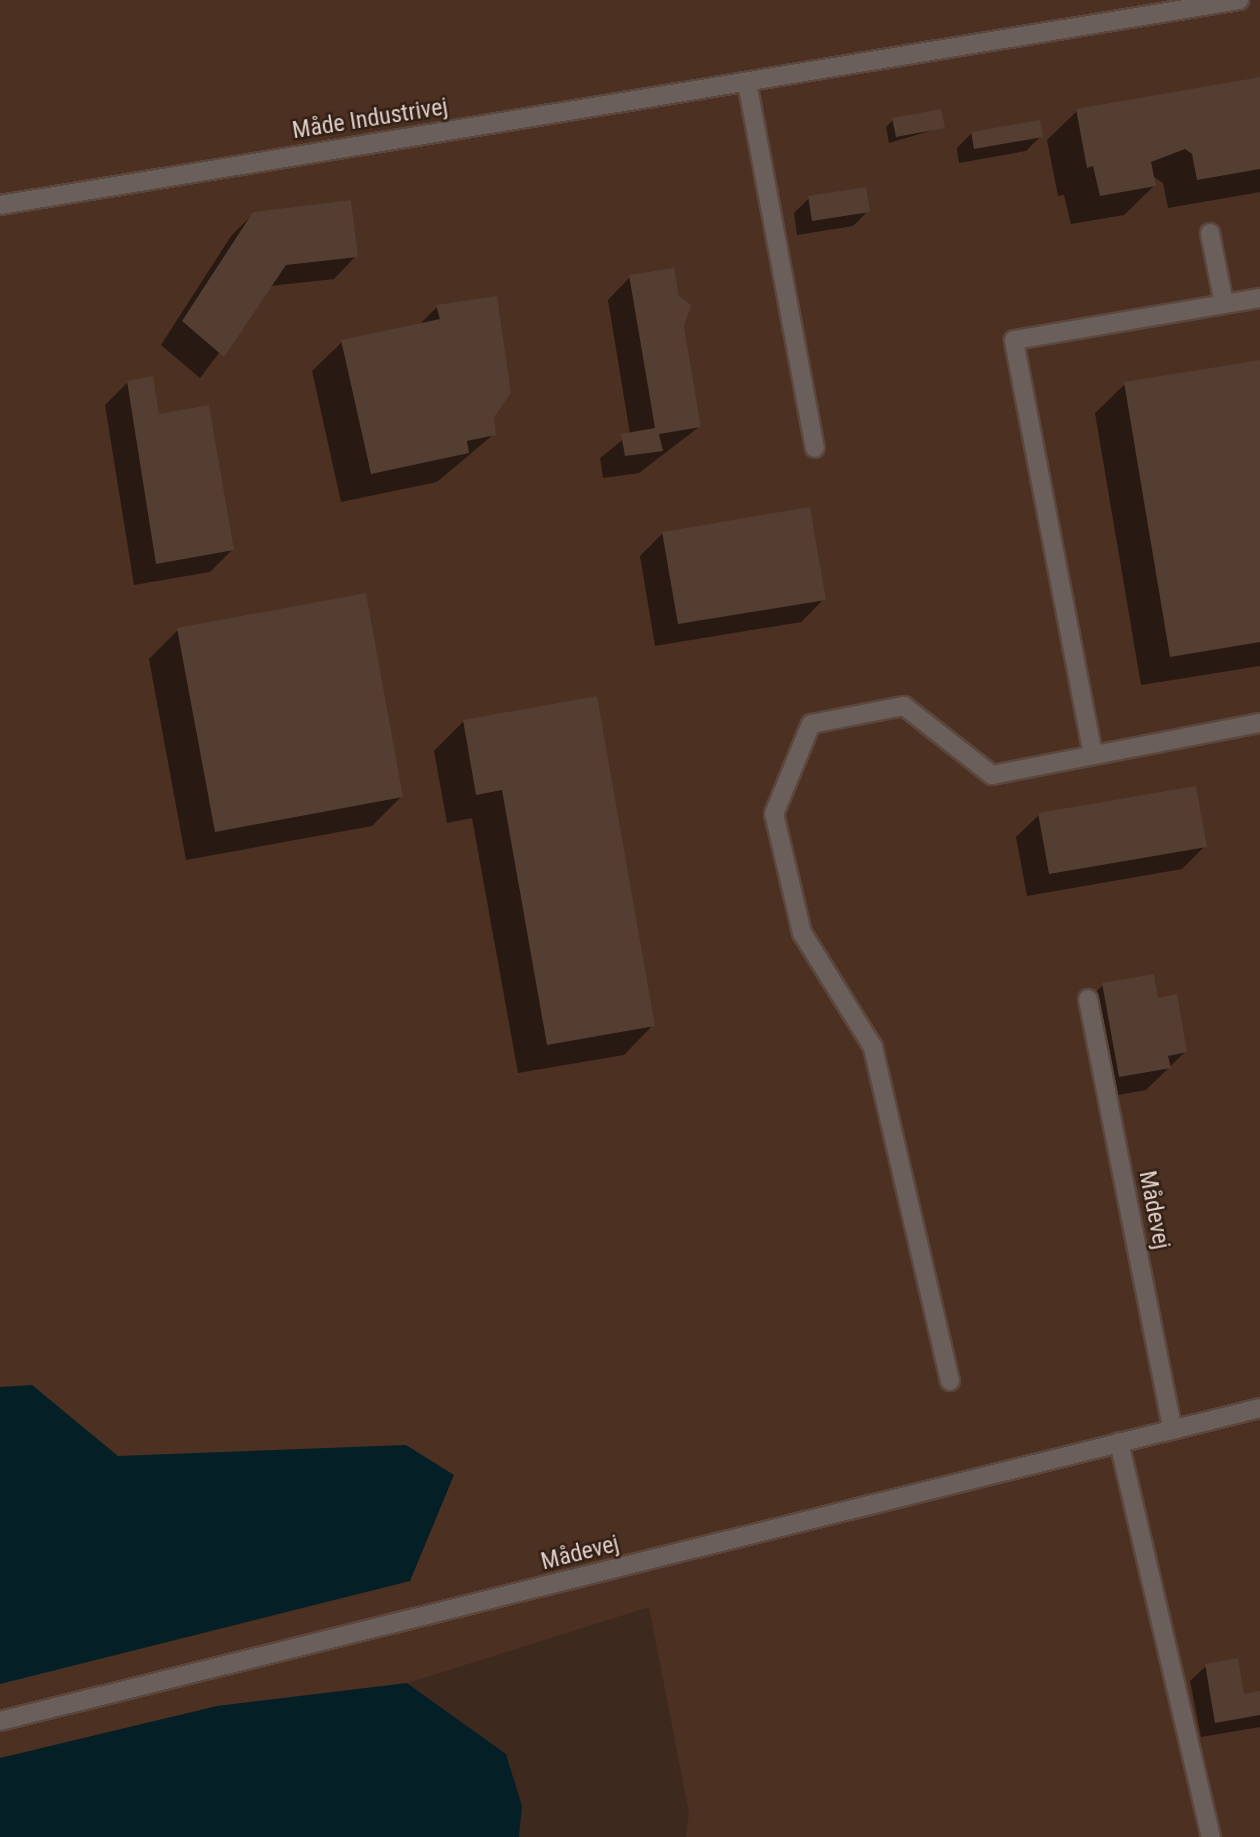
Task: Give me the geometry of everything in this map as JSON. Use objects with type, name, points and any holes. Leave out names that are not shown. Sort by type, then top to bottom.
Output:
[{"type":"street","name":"Måde Industrivej","points":[[0,205],[1239,0]]},
{"type":"street","points":[[747,82],[815,448]]},
{"type":"street","points":[[1210,233],[1224,304]]},
{"type":"street","points":[[1093,755],[1014,340],[1260,298]]},
{"type":"street","points":[[950,1381],[873,1047],[802,933],[774,814],[811,724],[904,706],[992,775],[1260,723]]},
{"type":"street","name":"Mådevej","points":[[1088,999],[1172,1429]]},
{"type":"street","name":"Mådevej","points":[[0,1721],[1260,1408]]},
{"type":"street","points":[[1119,1443],[1211,1837]]},
{"type":"shaded area","points":[[0,0],[1260,0],[1260,1837],[686,1837],[689,1813],[649,1607],[408,1683],[506,1754],[522,1806],[519,1837],[0,1837]]},
{"type":"water","points":[[32,1385],[118,1456],[406,1445],[454,1475],[410,1581],[0,1684],[0,1387]]},
{"type":"water","points":[[407,1683],[506,1754],[522,1806],[519,1837],[0,1837],[0,1758],[217,1706]]},
{"type":"building","points":[[1260,77],[1260,169],[1197,180],[1192,154],[1185,149],[1151,162],[1156,186],[1100,196],[1093,166],[1087,168],[1076,109]]},
{"type":"building","points":[[941,109],[945,128],[896,137],[892,118]]},
{"type":"building","points":[[1040,120],[1043,137],[974,149],[971,132]]},
{"type":"building","points":[[866,187],[870,212],[812,221],[808,196]]},
{"type":"building","points":[[351,200],[358,257],[286,265],[224,357],[182,321],[253,212]]},
{"type":"building","points":[[674,268],[679,296],[691,305],[684,326],[701,427],[659,434],[663,451],[625,456],[621,434],[655,428],[629,275]]},
{"type":"building","points":[[497,296],[511,393],[494,417],[496,435],[467,441],[469,453],[371,474],[341,340],[440,319],[436,305]]},
{"type":"building","points":[[1260,360],[1260,642],[1170,657],[1124,382]]},
{"type":"building","points":[[153,376],[159,414],[209,405],[234,550],[156,564],[127,381]]},
{"type":"building","points":[[810,507],[826,600],[678,624],[662,532]]},
{"type":"building","points":[[366,593],[403,797],[215,832],[177,628]]},
{"type":"building","points":[[597,696],[655,1026],[547,1045],[502,790],[476,795],[463,720]]},
{"type":"building","points":[[1196,786],[1207,847],[1049,874],[1038,813]]},
{"type":"building","points":[[1154,974],[1158,998],[1177,994],[1187,1052],[1168,1056],[1171,1068],[1119,1077],[1102,983]]},
{"type":"building","points":[[1238,1658],[1244,1694],[1260,1691],[1260,1715],[1215,1723],[1205,1664]]}]
